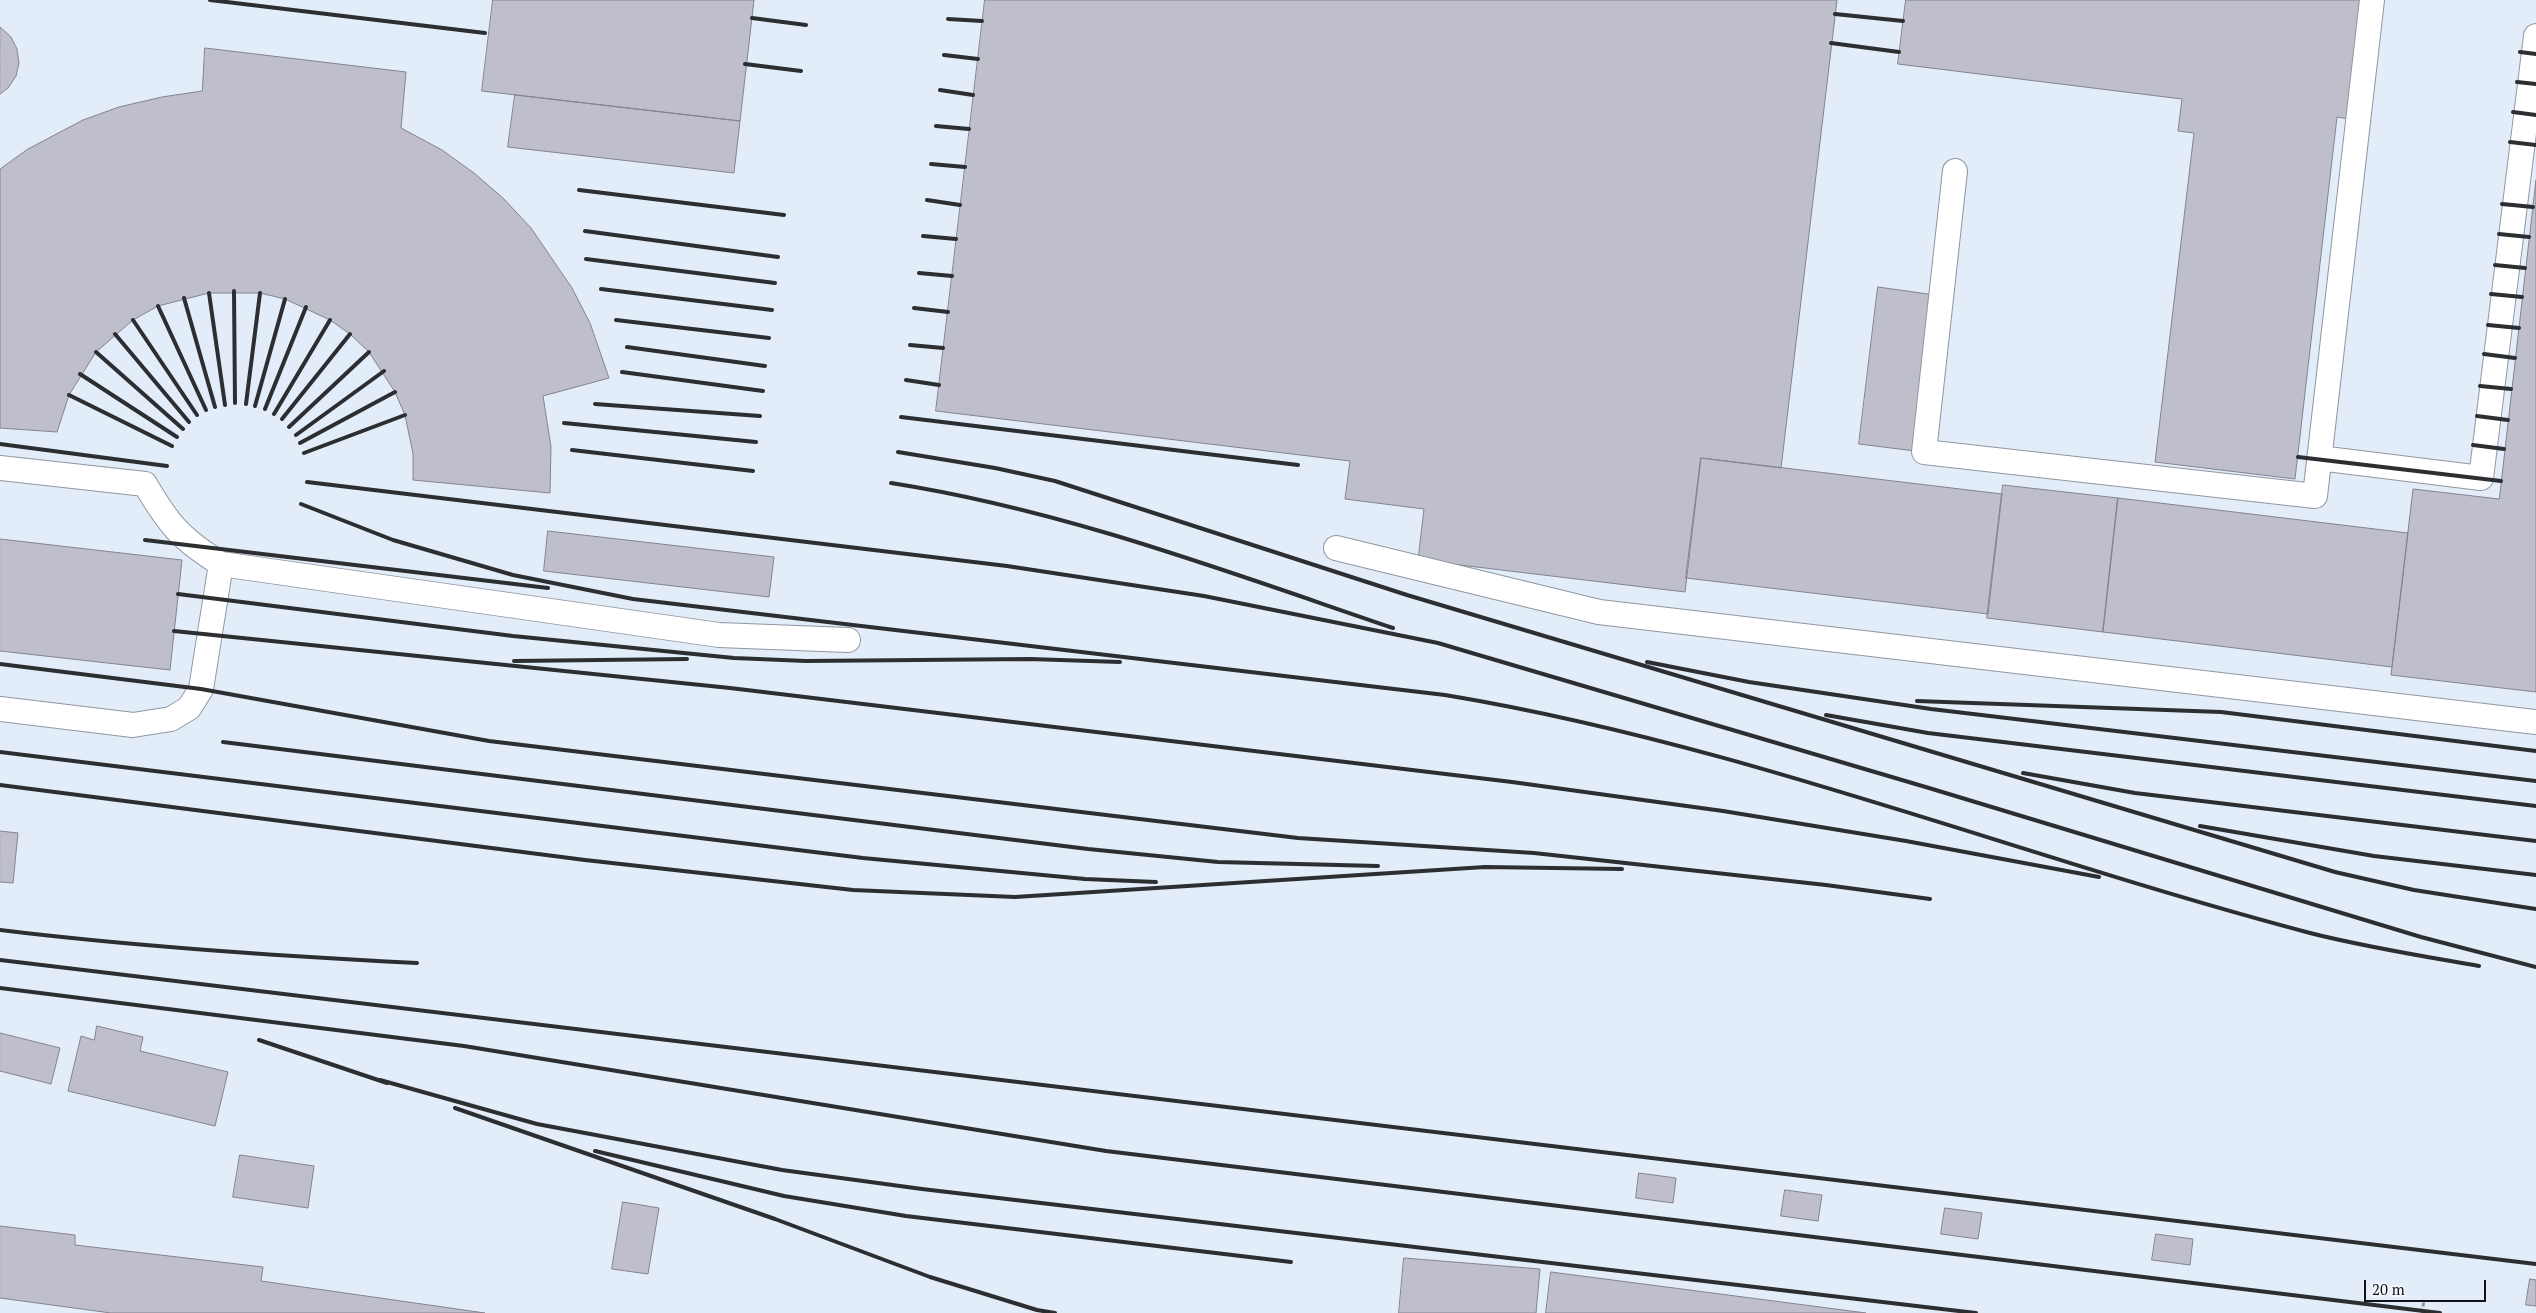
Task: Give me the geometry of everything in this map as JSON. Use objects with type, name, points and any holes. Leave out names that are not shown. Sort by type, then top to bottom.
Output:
[{"type":"lane","points":[[1955,171],[1924,452],[2315,496],[2372,0]]},
{"type":"lane","points":[[2319,458],[2481,478],[2536,36]]},
{"type":"lane","points":[[0,468],[145,484],[164,516],[190,545],[222,564],[720,635],[848,640]]},
{"type":"lane","points":[[1336,548],[1599,612],[2536,722]]},
{"type":"lane","points":[[0,709],[133,725],[171,719],[189,708],[201,689],[222,564]]},
{"type":"path","points":[[2422,1313],[2424,1300]]},
{"type":"shaded area","points":[[0,0],[2536,0],[2536,1313],[0,1313]],"holes":[[[559,267],[590,323],[609,378],[554,392]]]},
{"type":"building","points":[[493,0],[754,0],[740,121],[482,91]]},
{"type":"building","points":[[985,0],[1837,0],[1781,468],[1701,458],[1685,592],[1418,560],[1424,509],[1345,499],[1350,461],[936,411]]},
{"type":"building","points":[[1906,0],[2363,0],[2349,119],[2337,117],[2295,479],[2155,462],[2194,133],[2178,131],[2182,99],[1898,64]]},
{"type":"building","points":[[0,27],[11,37],[17,49],[19,63],[16,76],[8,88],[0,94]]},
{"type":"building","points":[[205,48],[406,72],[401,128],[442,150],[474,173],[503,198],[531,228],[572,288],[590,323],[609,378],[543,396],[551,447],[550,493],[413,480],[413,454],[405,415],[395,392],[369,352],[350,334],[330,320],[285,299],[260,293],[209,293],[158,306],[133,320],[96,352],[69,395],[57,432],[0,428],[0,169],[28,149],[83,120],[119,107],[162,97],[202,91]]},
{"type":"building","points":[[515,95],[740,121],[734,173],[508,147]]},
{"type":"building","points":[[2536,180],[2536,692],[2391,675],[2413,489],[2499,499]]},
{"type":"building","points":[[1878,287],[1935,295],[1915,451],[1859,444]]},
{"type":"building","points":[[1701,458],[2002,494],[1988,614],[1686,578]]},
{"type":"building","points":[[2003,485],[2118,498],[2103,632],[1987,618]]},
{"type":"building","points":[[2118,498],[2408,533],[2392,667],[2103,632]]},
{"type":"building","points":[[548,531],[774,557],[769,597],[544,571]]},
{"type":"building","points":[[0,539],[182,560],[170,670],[0,651]]},
{"type":"building","points":[[0,831],[18,833],[13,883],[0,882]]},
{"type":"building","points":[[97,1026],[143,1037],[140,1051],[228,1072],[215,1126],[68,1091],[81,1036],[94,1040]]},
{"type":"building","points":[[0,1033],[60,1048],[51,1084],[0,1071]]},
{"type":"building","points":[[240,1155],[314,1166],[308,1208],[233,1197]]},
{"type":"building","points":[[1639,1173],[1676,1178],[1673,1203],[1636,1198]]},
{"type":"building","points":[[1785,1190],[1822,1195],[1818,1221],[1781,1216]]},
{"type":"building","points":[[623,1202],[659,1208],[648,1274],[612,1269]]},
{"type":"building","points":[[1945,1208],[1982,1213],[1978,1239],[1941,1234]]},
{"type":"building","points":[[0,1226],[75,1235],[75,1245],[263,1267],[261,1281],[485,1313],[111,1313],[0,1298]]},
{"type":"building","points":[[2156,1234],[2193,1239],[2190,1265],[2152,1260]]},
{"type":"building","points":[[1404,1258],[1540,1269],[1536,1313],[1399,1313]]},
{"type":"building","points":[[1551,1272],[1866,1313],[1546,1313]]},
{"type":"building","points":[[2530,1279],[2536,1280],[2536,1306],[2526,1305]]},
{"type":"railway","points":[[210,0],[485,33]]},
{"type":"railway","points":[[1835,14],[1903,21]]},
{"type":"railway","points":[[752,18],[806,25]]},
{"type":"railway","points":[[948,19],[982,21]]},
{"type":"railway","points":[[1831,43],[1899,52]]},
{"type":"railway","points":[[2520,52],[2536,54]]},
{"type":"railway","points":[[944,55],[978,59]]},
{"type":"railway","points":[[745,64],[801,71]]},
{"type":"railway","points":[[2517,82],[2536,84]]},
{"type":"railway","points":[[940,90],[973,95]]},
{"type":"railway","points":[[2513,112],[2536,115]]},
{"type":"railway","points":[[936,126],[969,129]]},
{"type":"railway","points":[[2510,142],[2536,145]]},
{"type":"railway","points":[[931,164],[965,167]]},
{"type":"railway","points":[[579,190],[784,215]]},
{"type":"railway","points":[[927,200],[960,205]]},
{"type":"railway","points":[[2502,204],[2533,207]]},
{"type":"railway","points":[[585,231],[778,257]]},
{"type":"railway","points":[[2499,234],[2529,237]]},
{"type":"railway","points":[[923,236],[956,239]]},
{"type":"railway","points":[[586,259],[775,283]]},
{"type":"railway","points":[[2495,265],[2525,268]]},
{"type":"railway","points":[[919,273],[952,276]]},
{"type":"railway","points":[[601,289],[772,310]]},
{"type":"railway","points":[[234,291],[235,403]]},
{"type":"railway","points":[[209,293],[225,405]]},
{"type":"railway","points":[[246,404],[260,293]]},
{"type":"railway","points":[[2491,294],[2522,297]]},
{"type":"railway","points":[[184,298],[215,407]]},
{"type":"railway","points":[[255,406],[285,299]]},
{"type":"railway","points":[[158,306],[206,410]]},
{"type":"railway","points":[[265,409],[306,307]]},
{"type":"railway","points":[[914,308],[948,312]]},
{"type":"railway","points":[[133,320],[197,415]]},
{"type":"railway","points":[[274,414],[330,320]]},
{"type":"railway","points":[[616,320],[769,338]]},
{"type":"railway","points":[[2488,325],[2519,328]]},
{"type":"railway","points":[[115,334],[189,422]]},
{"type":"railway","points":[[282,419],[350,334]]},
{"type":"railway","points":[[910,345],[943,348]]},
{"type":"railway","points":[[627,347],[765,366]]},
{"type":"railway","points":[[96,352],[183,429]]},
{"type":"railway","points":[[289,427],[369,352]]},
{"type":"railway","points":[[2484,354],[2515,358]]},
{"type":"railway","points":[[296,435],[384,371]]},
{"type":"railway","points":[[622,372],[763,391]]},
{"type":"railway","points":[[80,374],[177,437]]},
{"type":"railway","points":[[906,380],[939,385]]},
{"type":"railway","points":[[2480,386],[2511,389]]},
{"type":"railway","points":[[300,443],[395,392]]},
{"type":"railway","points":[[69,395],[172,446]]},
{"type":"railway","points":[[595,404],[760,416]]},
{"type":"railway","points":[[304,453],[405,415]]},
{"type":"railway","points":[[2477,416],[2508,420]]},
{"type":"railway","points":[[901,417],[1298,465]]},
{"type":"railway","points":[[564,423],[756,442]]},
{"type":"railway","points":[[0,444],[167,466]]},
{"type":"railway","points":[[2473,445],[2504,449]]},
{"type":"railway","points":[[572,450],[753,471]]},
{"type":"railway","points":[[898,452],[995,468],[1055,481],[1407,595],[2335,872],[2414,890],[2536,909]]},
{"type":"railway","points":[[2298,457],[2501,481]]},
{"type":"railway","points":[[307,482],[1007,566],[1204,596],[1438,643],[1929,788],[2421,937],[2536,967]]},
{"type":"railway","points":[[891,483],[1019,509],[1082,526],[1207,565],[1393,628]]},
{"type":"railway","points":[[301,504],[393,540],[513,575],[633,599],[1445,695],[1555,716],[1664,742],[1773,772],[2095,871],[2310,933],[2373,947],[2479,966]]},
{"type":"railway","points":[[145,540],[548,588]]},
{"type":"railway","points":[[178,594],[513,636],[734,658],[806,661],[1030,659],[1120,662]]},
{"type":"railway","points":[[174,631],[730,688],[1512,782],[1723,811],[1906,841],[2099,877]]},
{"type":"railway","points":[[514,661],[687,659]]},
{"type":"railway","points":[[1647,662],[1749,682],[1931,709],[2536,781]]},
{"type":"railway","points":[[0,664],[201,689],[489,741],[1298,838],[1534,853],[1826,885],[1930,899]]},
{"type":"railway","points":[[1917,701],[2221,712],[2536,751]]},
{"type":"railway","points":[[1826,715],[1928,733],[2536,806]]},
{"type":"railway","points":[[223,742],[1088,849],[1218,862],[1378,866]]},
{"type":"railway","points":[[0,752],[863,858],[1085,879],[1156,882]]},
{"type":"railway","points":[[2023,773],[2135,793],[2536,841]]},
{"type":"railway","points":[[0,785],[585,860],[853,890],[1015,897],[1485,867],[1622,869]]},
{"type":"railway","points":[[2200,826],[2374,856],[2536,875]]},
{"type":"railway","points":[[0,930],[208,950],[417,963]]},
{"type":"railway","points":[[0,960],[2536,1264]]},
{"type":"railway","points":[[0,988],[464,1046],[1106,1151],[2440,1313]]},
{"type":"railway","points":[[259,1040],[387,1083]]},
{"type":"railway","points":[[380,1080],[537,1124],[782,1170],[922,1189],[1976,1313]]},
{"type":"railway","points":[[455,1108],[775,1219],[930,1277],[1037,1310],[1055,1313]]},
{"type":"railway","points":[[595,1151],[784,1196],[906,1216],[1291,1262]]}]
